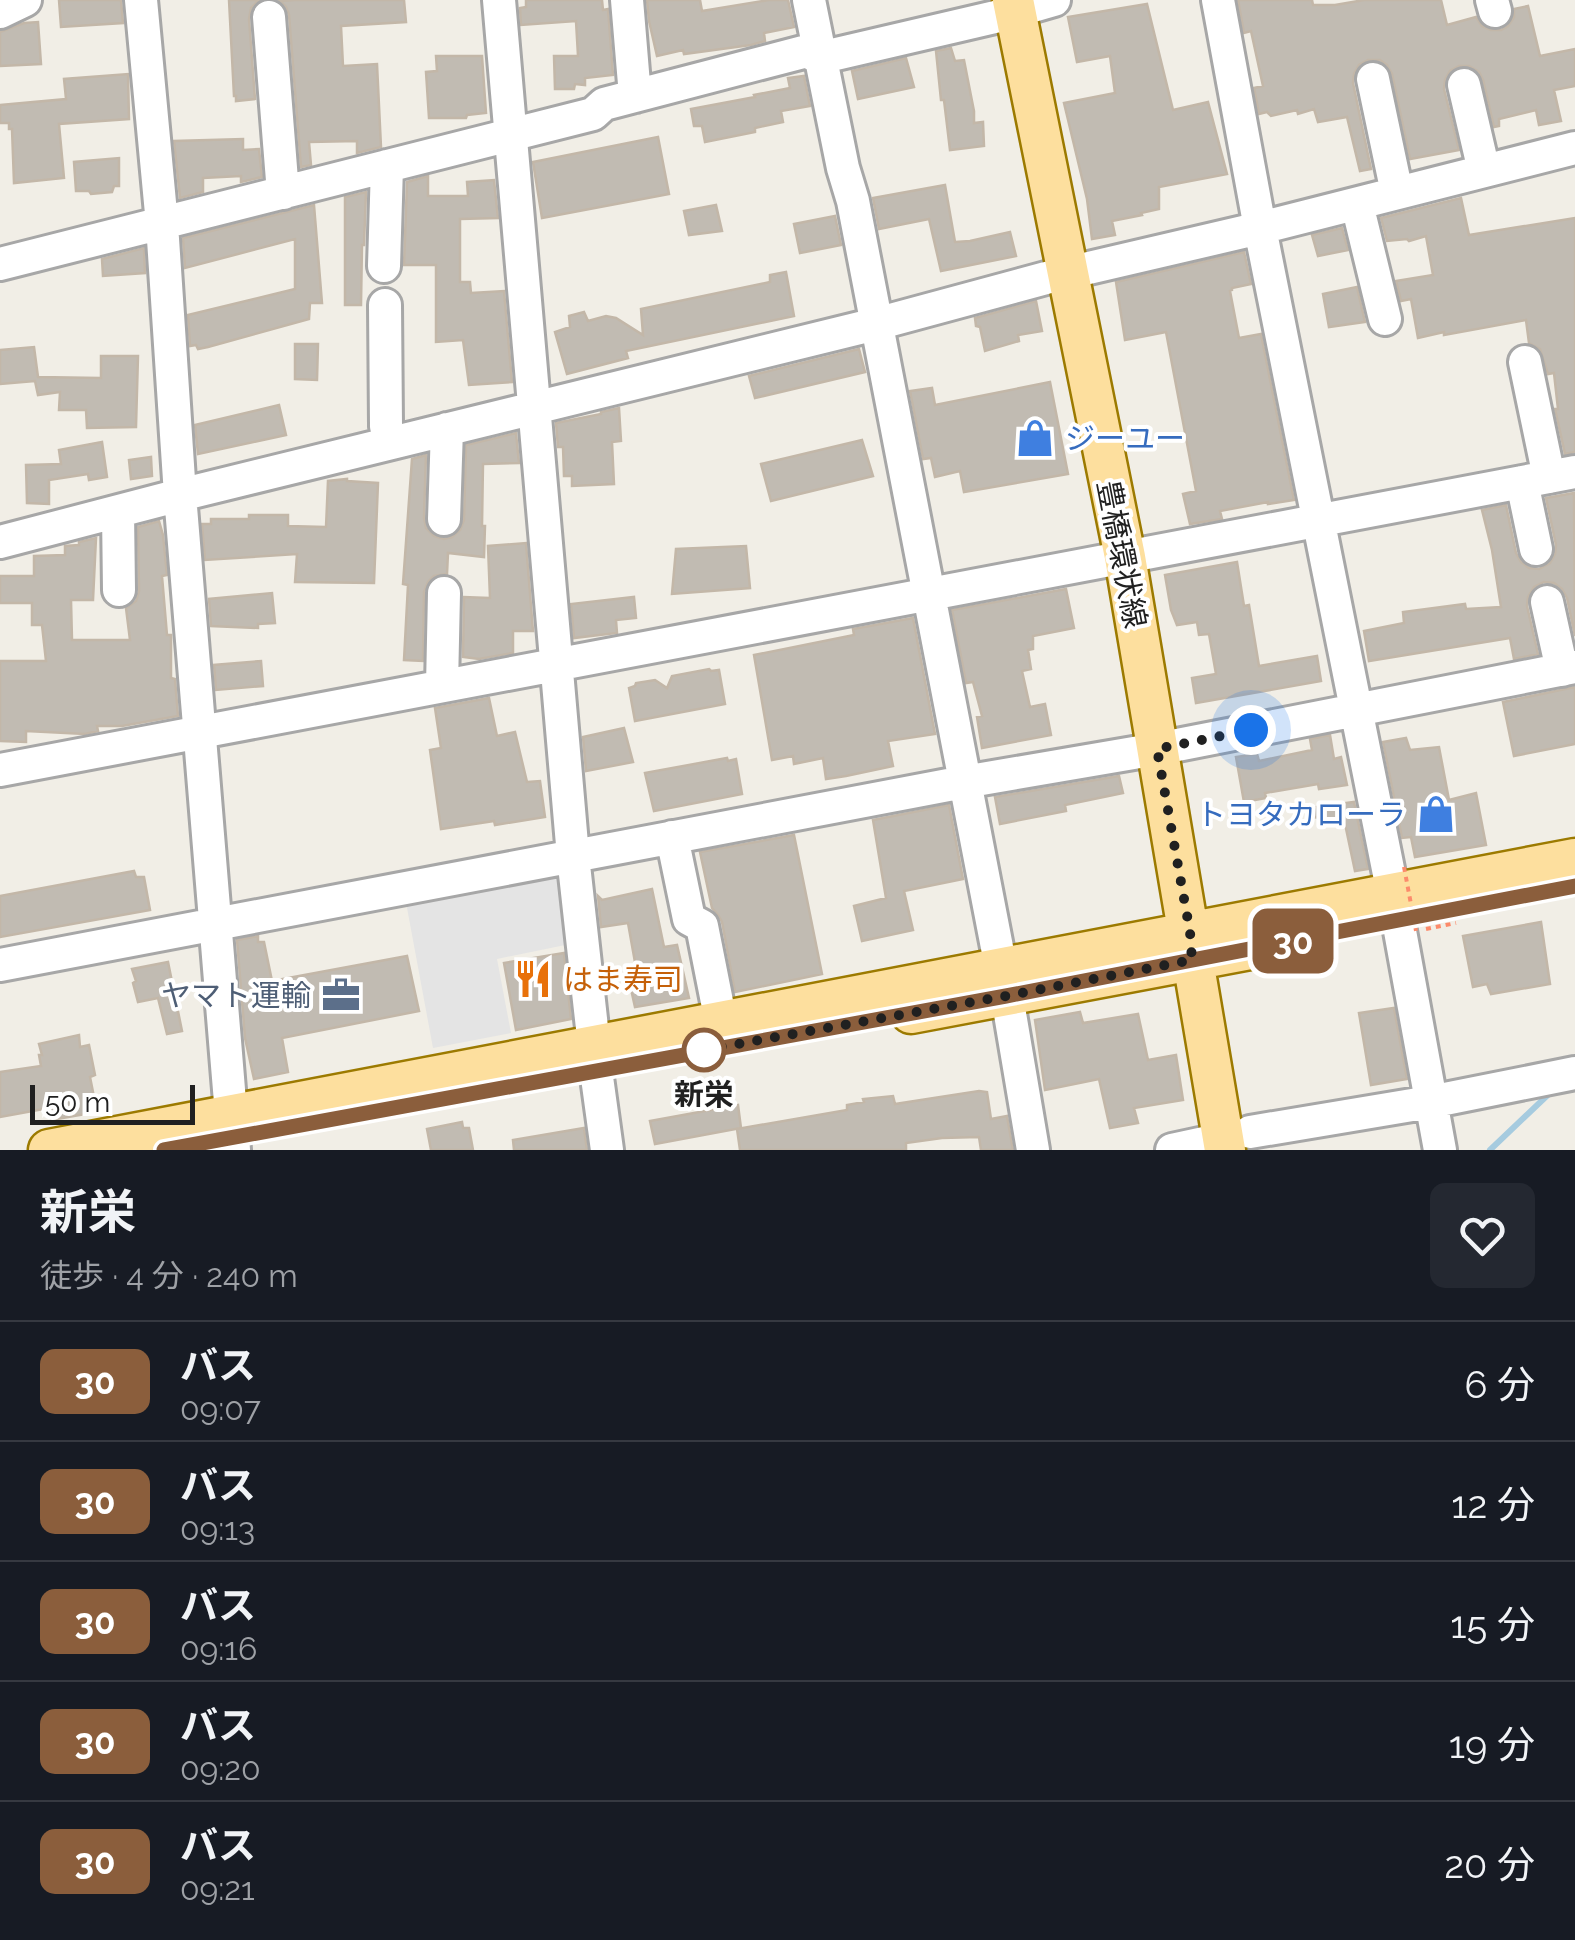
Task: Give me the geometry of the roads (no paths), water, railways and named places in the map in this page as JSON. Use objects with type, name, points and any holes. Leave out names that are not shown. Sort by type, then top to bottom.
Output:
[{"type":"main road","name":"豊橋環状線","points":[[1014,5],[1125,557],[1157,749],[1238,1143]]},
{"type":"main road","points":[[164,1150],[595,1058],[1200,949],[1398,894],[1575,860]]},
{"type":"main road","points":[[1398,894],[1575,886]]},
{"type":"main road","points":[[595,1058],[721,1022],[1004,982]]},
{"type":"main road","points":[[49,1150],[233,1134]]},
{"type":"street","points":[[0,12],[26,0]]},
{"type":"street","points":[[141,0],[233,1134]]},
{"type":"street","points":[[498,0],[573,856],[607,1150]]},
{"type":"street","points":[[627,0],[635,96]]},
{"type":"street","points":[[809,0],[853,202],[1033,1150]]},
{"type":"street","points":[[0,264],[593,114],[604,104],[807,51],[819,58],[1014,5],[1054,0]]},
{"type":"street","points":[[1218,0],[1260,228],[1398,894],[1440,1150]]},
{"type":"street","points":[[268,17],[283,193]]},
{"type":"street","points":[[1373,78],[1397,194]]},
{"type":"street","points":[[1464,85],[1484,171]]},
{"type":"street","points":[[0,542],[1575,148]]},
{"type":"street","points":[[384,266],[387,166]]},
{"type":"street","points":[[1357,204],[1384,319]]},
{"type":"street","points":[[385,305],[386,426],[390,443]]},
{"type":"street","points":[[1524,362],[1549,477],[1536,549]]},
{"type":"street","points":[[444,519],[447,429]]},
{"type":"street","points":[[0,770],[1549,477]]},
{"type":"street","points":[[118,512],[119,590]]},
{"type":"street","points":[[442,686],[444,592]]},
{"type":"street","points":[[0,965],[1569,669],[1547,602]]},
{"type":"street","points":[[672,837],[689,919],[702,926],[721,1022]]},
{"type":"street","points":[[1172,1150],[1238,1143],[1575,1074]]},
{"type":"waterway","points":[[1490,1150],[1553,1090]]},
{"type":"place","name":"ジーユー","points":[[1035,438]]},
{"type":"place","name":"トヨタカローラ","points":[[1436,814]]},
{"type":"place","name":"はま寿司","points":[[533,979]]},
{"type":"place","name":"ヤマト運輸","points":[[341,995]]},
{"type":"place","name":"新栄","points":[[704,1050]]}]
